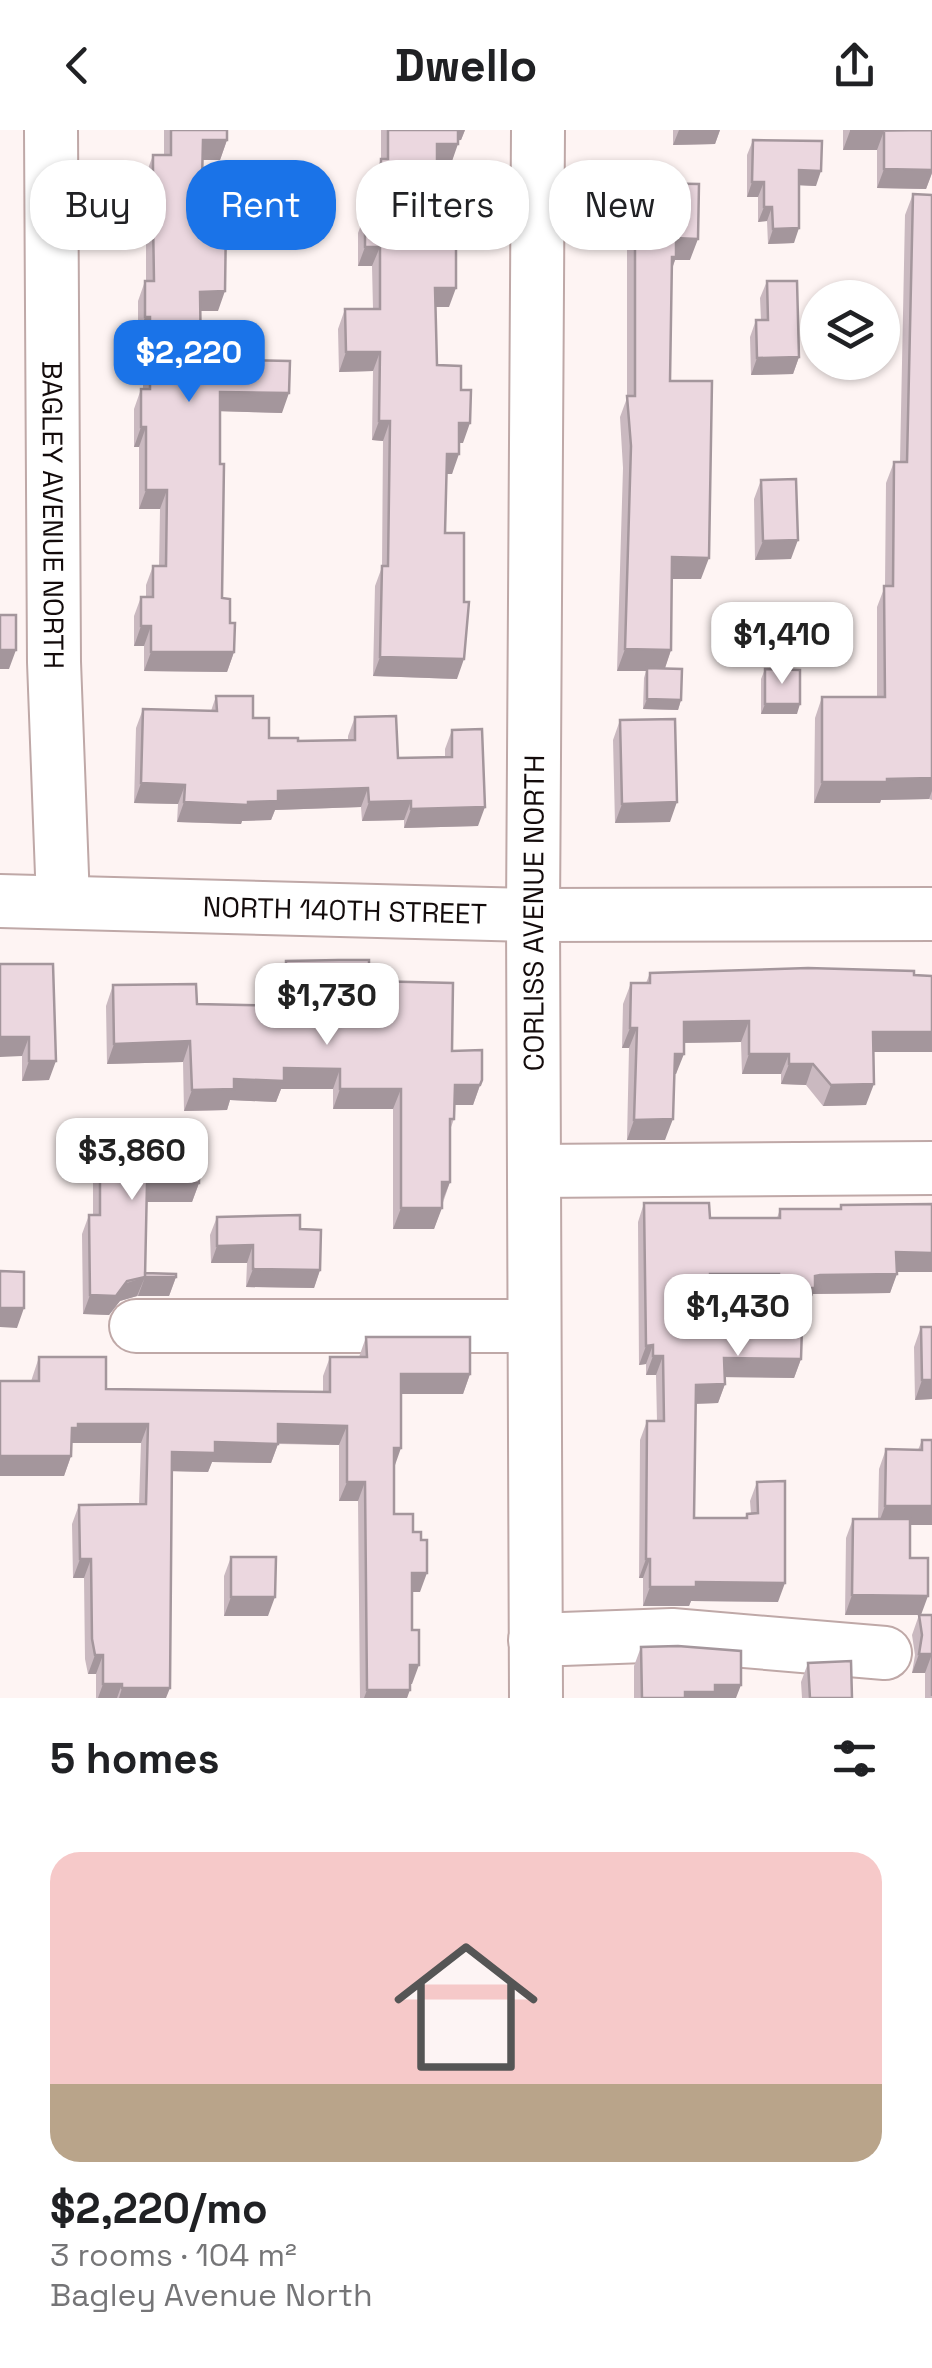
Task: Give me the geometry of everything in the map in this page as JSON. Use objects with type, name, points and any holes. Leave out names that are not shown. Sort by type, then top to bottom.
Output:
[{"type":"street","name":"BAGLEY AVENUE NORTH","points":[[50,130],[54,662],[63,901]]},
{"type":"street","name":"CORLISS AVENUE NORTH","points":[[536,1698],[533,915],[538,130]]},
{"type":"street","name":"NORTH 140TH STREET","points":[[0,901],[533,915],[932,914]]},
{"type":"street","points":[[534,1183],[932,1168]]},
{"type":"street","points":[[534,1183],[781,1198]]},
{"type":"street","points":[[136,1326],[534,1326]]},
{"type":"street","points":[[672,1636],[815,1612]]},
{"type":"street","points":[[535,1640],[672,1636],[885,1653]]},
{"type":"building","points":[[171,130],[227,130],[227,140],[203,140],[203,160],[186,160],[186,250],[226,250],[225,291],[200,292],[201,359],[290,361],[289,393],[220,392],[220,464],[224,464],[222,598],[230,599],[230,623],[235,623],[234,652],[151,652],[151,626],[141,626],[141,597],[153,597],[153,566],[166,566],[167,490],[146,490],[146,427],[141,427],[141,389],[150,389],[150,317],[145,317],[145,281],[154,281],[154,250],[166,250],[166,160],[153,160],[153,155],[171,155]]},
{"type":"building","points":[[388,130],[458,130],[458,144],[437,144],[437,160],[381,160],[388,159]]},
{"type":"building","points":[[932,130],[932,170],[884,169],[884,131],[850,131]]},
{"type":"building","points":[[753,140],[822,141],[821,171],[799,170],[799,228],[773,229],[772,207],[764,207],[764,182],[752,182]]},
{"type":"building","points":[[691,184],[699,184],[698,239],[691,239]]},
{"type":"building","points":[[913,194],[932,195],[932,778],[822,782],[822,697],[885,697],[884,586],[893,586],[894,462],[907,462]]},
{"type":"building","points":[[380,250],[456,250],[456,288],[435,288],[437,365],[461,366],[461,390],[471,390],[470,423],[459,423],[459,454],[447,454],[445,533],[464,533],[464,602],[469,602],[464,659],[380,657],[382,566],[388,566],[390,421],[379,421],[380,352],[346,352],[345,309],[380,309]]},
{"type":"building","points":[[635,250],[676,250],[676,257],[672,257],[670,381],[712,381],[709,558],[672,557],[671,650],[625,649],[631,446],[627,396],[635,396]]},
{"type":"building","points":[[767,281],[797,281],[799,357],[757,358],[756,320],[768,320]]},
{"type":"building","points":[[796,479],[798,540],[763,541],[761,480]]},
{"type":"building","points":[[0,615],[16,615],[16,650],[0,650]]},
{"type":"building","points":[[647,668],[682,669],[681,700],[647,699]]},
{"type":"building","points":[[765,669],[800,670],[800,704],[765,704]]},
{"type":"building","points":[[216,696],[253,696],[253,718],[269,718],[269,738],[355,740],[355,717],[396,716],[398,758],[452,757],[452,730],[482,729],[485,807],[411,809],[411,801],[369,802],[368,788],[278,791],[278,801],[248,805],[184,802],[185,785],[141,783],[143,709],[217,711]]},
{"type":"building","points":[[675,719],[677,802],[622,804],[620,720]]},
{"type":"building","points":[[369,960],[369,981],[453,983],[452,1051],[482,1050],[480,1085],[455,1085],[454,1119],[450,1119],[450,1182],[442,1182],[442,1208],[401,1208],[401,1089],[340,1089],[340,1069],[284,1068],[284,1081],[234,1079],[234,1089],[192,1090],[190,1041],[114,1044],[113,985],[196,984],[197,1004],[286,1006],[286,961]]},
{"type":"building","points":[[0,964],[53,964],[56,1061],[29,1061],[29,1037],[0,1037]]},
{"type":"building","points":[[808,968],[914,971],[914,975],[932,976],[932,1032],[873,1032],[874,1084],[831,1085],[813,1064],[789,1064],[789,1054],[749,1054],[749,1021],[684,1022],[684,1054],[675,1054],[673,1119],[634,1120],[637,1028],[630,1028],[631,983],[650,983],[650,973]]},
{"type":"building","points":[[100,1137],[199,1137],[199,1183],[147,1183],[145,1277],[127,1281],[116,1296],[90,1295],[89,1215],[100,1215]]},
{"type":"building","points":[[644,1203],[709,1203],[710,1218],[780,1218],[780,1209],[841,1209],[841,1205],[932,1204],[932,1253],[896,1252],[897,1274],[820,1275],[815,1276],[815,1288],[779,1288],[779,1274],[710,1274],[710,1327],[802,1328],[801,1359],[724,1358],[725,1384],[696,1385],[694,1518],[747,1518],[747,1514],[758,1513],[757,1482],[785,1481],[785,1583],[696,1582],[696,1587],[650,1587],[650,1559],[646,1559],[647,1421],[664,1421],[663,1356],[653,1356],[653,1345],[646,1346]]},
{"type":"building","points":[[300,1215],[300,1229],[321,1230],[320,1270],[253,1269],[253,1245],[217,1246],[217,1217]]},
{"type":"building","points":[[0,1271],[24,1272],[24,1308],[0,1308]]},
{"type":"building","points":[[145,1273],[176,1274],[176,1277],[145,1277]]},
{"type":"building","points":[[921,1327],[932,1327],[932,1380],[922,1380]]},
{"type":"building","points":[[366,1337],[470,1337],[470,1374],[401,1374],[401,1448],[394,1448],[394,1514],[413,1514],[413,1532],[421,1532],[421,1540],[427,1540],[427,1573],[412,1573],[412,1630],[419,1630],[419,1665],[410,1665],[410,1690],[367,1690],[365,1482],[347,1482],[347,1426],[278,1424],[278,1444],[215,1442],[215,1453],[172,1452],[170,1688],[103,1684],[103,1655],[95,1655],[92,1639],[91,1559],[80,1559],[79,1505],[146,1504],[148,1424],[78,1424],[78,1428],[72,1428],[71,1456],[0,1456],[0,1381],[39,1381],[39,1357],[106,1357],[106,1389],[330,1392],[330,1357],[367,1357]]},
{"type":"building","points":[[922,1440],[932,1440],[932,1506],[885,1506],[886,1449],[922,1450]]},
{"type":"building","points":[[853,1519],[910,1519],[910,1558],[928,1558],[928,1596],[852,1595]]},
{"type":"building","points":[[231,1557],[276,1557],[275,1597],[231,1597]]},
{"type":"building","points":[[919,1615],[932,1615],[932,1654],[919,1654]]},
{"type":"building","points":[[641,1647],[741,1651],[741,1685],[715,1685],[715,1692],[685,1692],[685,1698],[642,1698]]},
{"type":"building","points":[[851,1661],[852,1698],[810,1698],[808,1663]]}]
